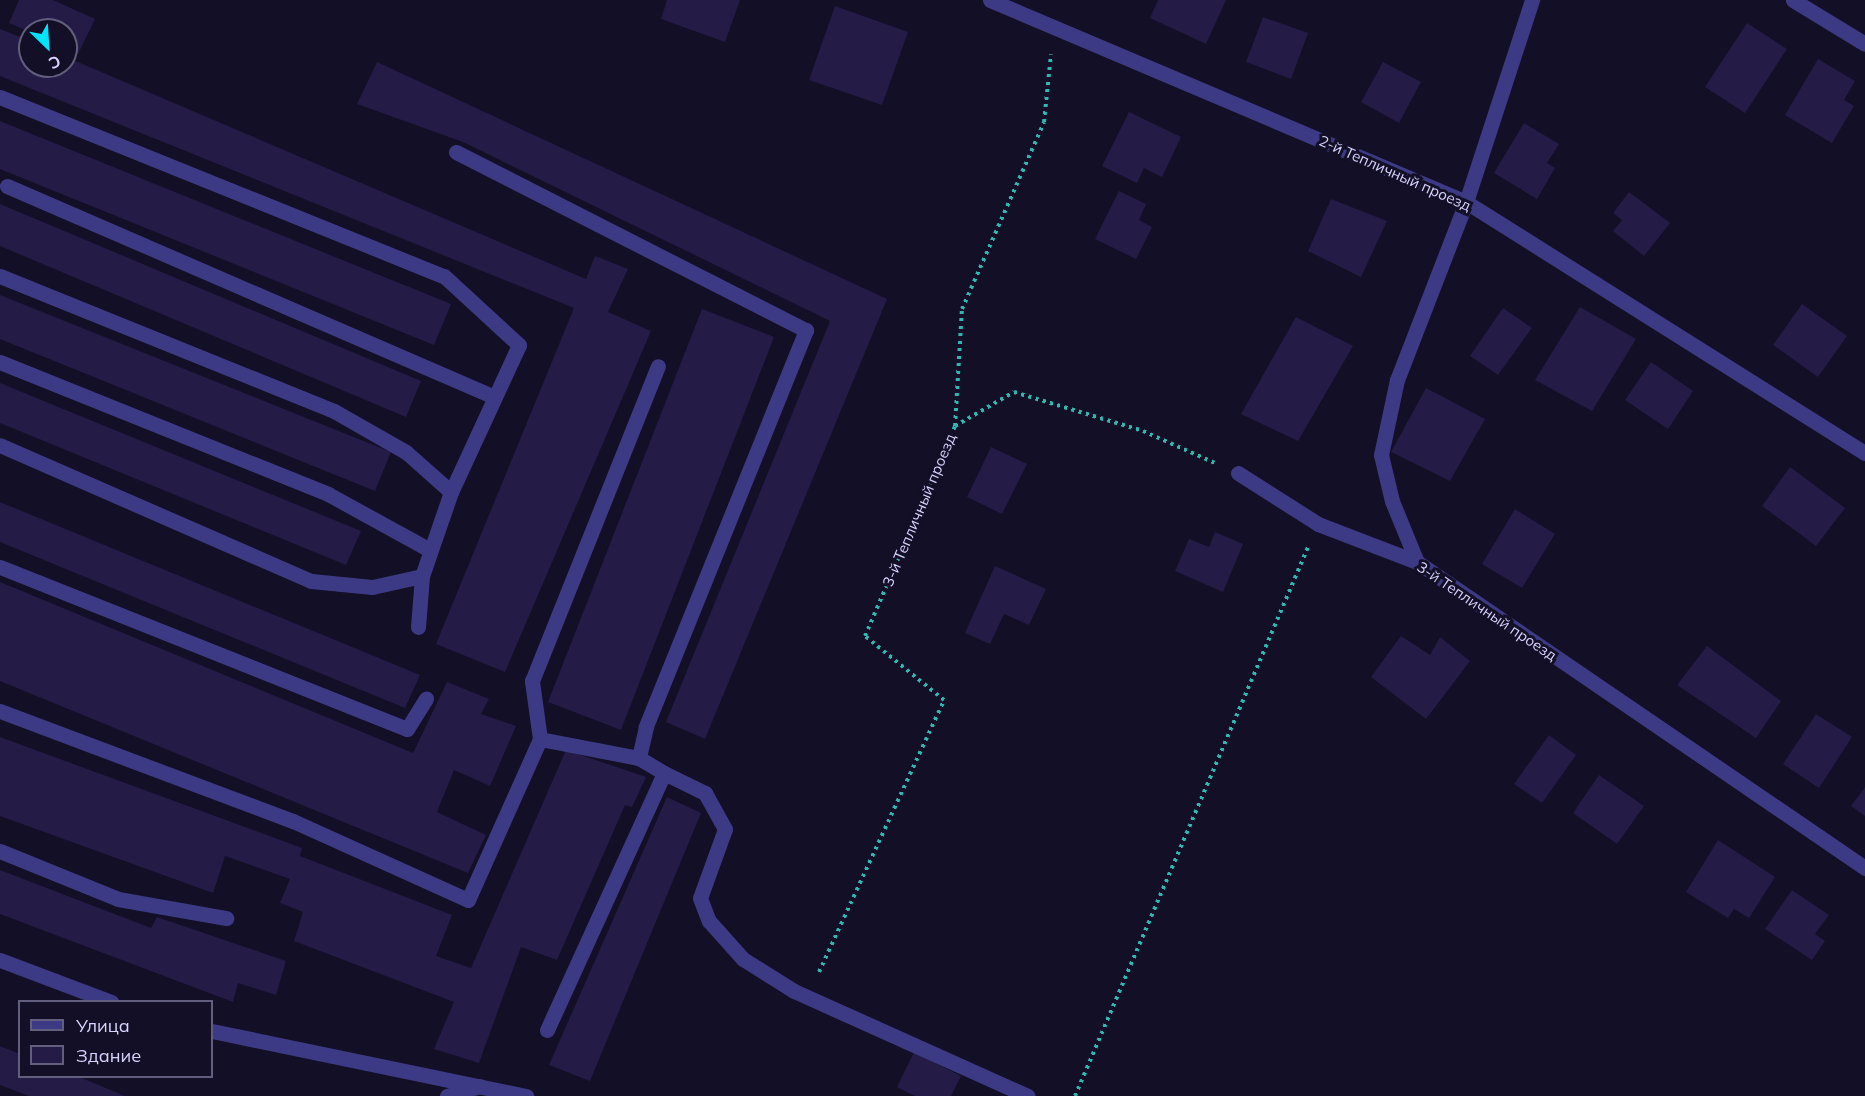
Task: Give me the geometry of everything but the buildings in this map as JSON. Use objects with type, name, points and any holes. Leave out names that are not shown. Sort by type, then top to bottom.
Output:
[{"type":"street","name":"2-й Тепличный проезд","points":[[990,0],[1466,202],[1865,453]]},
{"type":"street","points":[[1417,562],[1392,501],[1381,455],[1397,380],[1466,202],[1532,0]]},
{"type":"street","points":[[1793,0],[1865,44]]},
{"type":"street","points":[[0,97],[444,276],[519,345],[492,396],[451,492],[430,550],[422,576],[418,627]]},
{"type":"street","points":[[456,152],[806,330],[646,728],[639,758]]},
{"type":"street","points":[[7,186],[492,396]]},
{"type":"street","points":[[0,276],[334,411],[406,452],[451,492]]},
{"type":"street","points":[[0,362],[328,494],[430,550]]},
{"type":"street","points":[[0,711],[293,821],[468,900],[540,739],[532,681],[658,366]]},
{"type":"street","points":[[0,445],[311,581],[372,587],[422,576]]},
{"type":"street","name":"3-й Тепличный проезд","points":[[1238,473],[1318,524],[1417,562],[1865,868]]},
{"type":"street","points":[[0,567],[407,729],[426,699]]},
{"type":"street","points":[[540,739],[639,758],[705,793],[725,829],[700,898],[709,921],[743,958],[808,997],[1028,1096]]},
{"type":"street","points":[[547,1030],[664,773]]},
{"type":"street","points":[[0,851],[118,899],[226,918]]},
{"type":"street","points":[[0,960],[106,1000]]},
{"type":"street","points":[[213,1031],[483,1085],[526,1096]]},
{"type":"street","points":[[447,1096],[483,1085]]},
{"type":"path","points":[[955,426],[962,309],[1044,122],[1054,27]]},
{"type":"path","name":"3-й Тепличный проезд","points":[[808,997],[944,700],[865,636],[955,426],[1014,392],[1143,431],[1238,473]]},
{"type":"path","points":[[1075,1096],[1318,524]]}]
